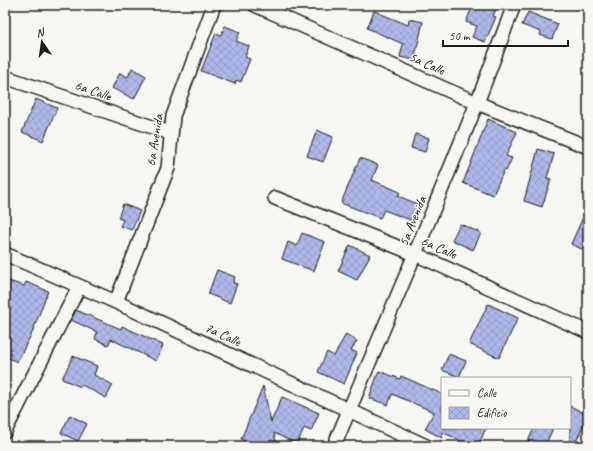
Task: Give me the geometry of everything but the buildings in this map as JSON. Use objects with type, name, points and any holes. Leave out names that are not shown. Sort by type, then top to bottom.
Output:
[{"type":"street","name":"6a Avenida","points":[[116,302],[168,168],[170,133],[173,116],[214,5]]},
{"type":"street","name":"5a Calle","points":[[255,5],[477,103],[588,147]]},
{"type":"street","name":"5a Avenida","points":[[334,446],[477,103],[514,5]]},
{"type":"street","name":"6a Calle","points":[[5,77],[170,133]]},
{"type":"street","name":"6a Calle","points":[[275,198],[415,254],[588,332]]},
{"type":"street","name":"7a Calle","points":[[5,254],[116,302],[426,446]]},
{"type":"street","points":[[5,431],[79,287]]}]
